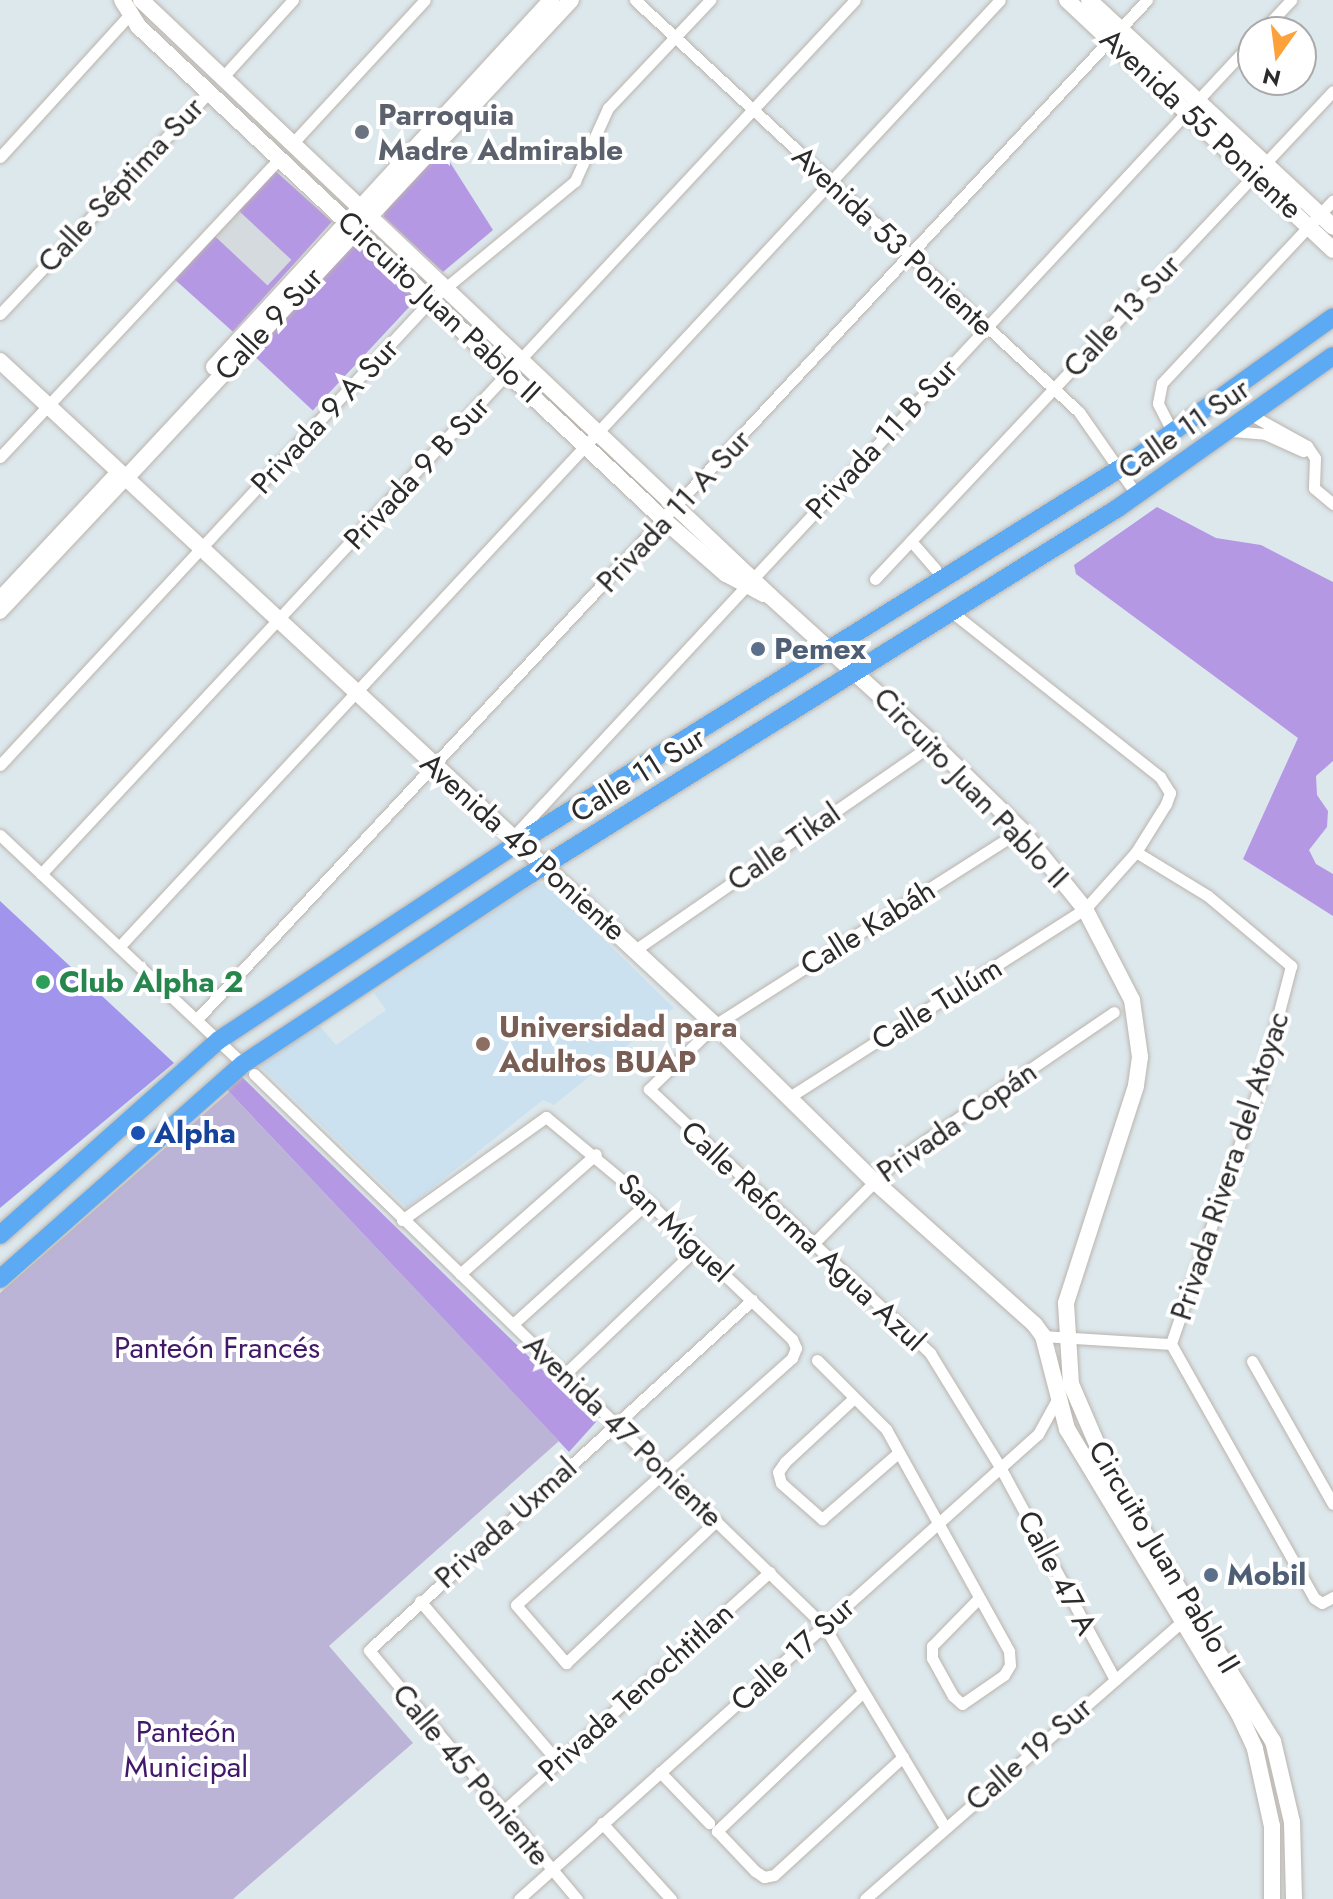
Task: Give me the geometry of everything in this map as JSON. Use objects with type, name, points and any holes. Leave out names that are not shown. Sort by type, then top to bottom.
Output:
[{"type":"main road","name":"Circuito Juan Pablo II","points":[[141,0],[215,85]]},
{"type":"main road","name":"Calle 9 Sur","points":[[365,212],[551,0]]},
{"type":"main road","name":"Calle 9 Sur","points":[[122,474],[365,212],[571,0]]},
{"type":"main road","name":"Avenida 55 Poniente","points":[[1067,0],[1115,34],[1315,220],[1333,250]]},
{"type":"main road","name":"Avenida 55 Poniente","points":[[1089,0],[1115,34]]},
{"type":"main road","name":"Circuito Juan Pablo II","points":[[126,8],[285,151],[352,226],[664,520],[770,596],[860,673],[1021,830],[1085,909],[1132,1000],[1140,1057],[1136,1086],[1066,1303],[1064,1336],[1080,1415],[1255,1749],[1272,1826],[1272,1899]]},
{"type":"main road","name":"Circuito Juan Pablo II","points":[[285,151],[365,212],[446,286],[678,505],[749,583]]},
{"type":"main road","name":"Avenida 55 Poniente","points":[[1315,220],[1333,227]]},
{"type":"main road","name":"Calle 11 Sur","points":[[0,1235],[219,1040],[515,840],[556,820],[835,650],[1120,469],[1333,317]]},
{"type":"main road","name":"Calle 11 Sur","points":[[0,1279],[247,1068],[543,866],[860,673],[1137,495],[1232,431],[1333,356]]},
{"type":"main road","name":"Avenida 49 Poniente","points":[[0,361],[635,950],[873,1180],[1043,1336]]},
{"type":"main road","name":"Circuito Juan Pablo II","points":[[1043,1336],[1056,1401],[1103,1495],[1273,1741],[1292,1822],[1294,1899]]},
{"type":"street","name":"Calle Séptima Sur","points":[[0,314],[293,0]]},
{"type":"street","points":[[0,457],[425,0]]},
{"type":"street","name":"Avenida 53 Poniente","points":[[635,0],[1090,424],[1137,495]]},
{"type":"street","name":"Privada 9 A Sur","points":[[0,765],[432,299],[575,181],[608,108],[710,0]]},
{"type":"street","name":"Privada 9 B Sur","points":[[41,874],[855,0]]},
{"type":"street","points":[[119,947],[1000,0]]},
{"type":"street","name":"Privada 11 A Sur","points":[[197,1019],[1147,0]]},
{"type":"street","points":[[1276,16],[1291,0]]},
{"type":"street","points":[[0,157],[126,8]]},
{"type":"street","name":"Privada 11 B Sur","points":[[515,840],[542,806],[1237,58]]},
{"type":"street","name":"Calle 13 Sur","points":[[875,579],[1333,91]]},
{"type":"street","points":[[1172,431],[1158,403],[1162,383],[1333,200]]},
{"type":"street","points":[[1253,416],[1298,439],[1315,458],[1314,488],[1333,504]]},
{"type":"street","points":[[1232,431],[1273,437],[1315,458]]},
{"type":"street","name":"Calle 9 Sur","points":[[0,598],[122,474]]},
{"type":"street","name":"Calle 9 Sur","points":[[0,612],[122,474]]},
{"type":"street","points":[[911,541],[935,569]]},
{"type":"street","name":"Calle Tulúm","points":[[788,1098],[1085,909],[1136,852],[1170,793],[1160,777],[954,614]]},
{"type":"street","name":"Calle Tikal","points":[[635,950],[933,744]]},
{"type":"street","points":[[542,806],[556,820]]},
{"type":"street","name":"Calle Kabáh","points":[[715,1025],[1021,830]]},
{"type":"street","name":"Avenida 47 Poniente","points":[[0,835],[219,1040],[824,1626],[945,1827]]},
{"type":"street","name":"Privada Rivera del Atoyac","points":[[1136,852],[1208,896],[1291,966],[1260,1085],[1171,1344],[1314,1598],[1322,1603],[1333,1597]]},
{"type":"street","name":"Privada Copán","points":[[811,1246],[873,1180],[1114,1012]]},
{"type":"street","name":"Calle Reforma Agua Azul","points":[[715,1025],[649,1089],[811,1246],[930,1353],[1000,1467]]},
{"type":"street","name":"San Miguel","points":[[402,1220],[546,1117],[596,1154],[752,1300],[796,1348],[792,1358],[667,1474]]},
{"type":"street","points":[[460,1274],[596,1154]]},
{"type":"street","points":[[513,1324],[648,1202]]},
{"type":"street","points":[[564,1375],[697,1248]]},
{"type":"street","name":"Privada Uxmal","points":[[369,1650],[752,1300]]},
{"type":"street","points":[[1043,1336],[1171,1344]]},
{"type":"street","points":[[817,1360],[877,1417],[1009,1651],[1010,1665],[973,1701],[962,1704],[939,1671],[932,1646],[979,1598]]},
{"type":"street","points":[[1252,1361],[1333,1504]]},
{"type":"street","points":[[854,1398],[785,1462],[778,1472],[781,1483],[822,1519],[898,1453]]},
{"type":"street","name":"Calle 17 Sur","points":[[519,1899],[1038,1434],[1056,1401]]},
{"type":"street","name":"Calle 47 A","points":[[1000,1467],[1115,1680]]},
{"type":"street","points":[[667,1474],[516,1605],[566,1663],[716,1521]]},
{"type":"street","name":"Privada Tenochtitlan","points":[[501,1813],[770,1572]]},
{"type":"street","points":[[420,1601],[558,1762]]},
{"type":"street","name":"Calle 19 Sur","points":[[865,1899],[1188,1616]]},
{"type":"street","name":"Calle 45 Poniente","points":[[369,1650],[501,1813],[577,1899]]},
{"type":"street","points":[[713,1827],[863,1692]]},
{"type":"street","points":[[660,1772],[764,1877],[774,1875],[903,1757]]},
{"type":"street","points":[[602,1823],[671,1899]]},
{"type":"shaded area","points":[[439,145],[493,230],[443,272],[384,217],[385,205]]},
{"type":"shaded area","points":[[271,167],[332,222],[233,332],[172,277]]},
{"type":"shaded area","points":[[238,210],[291,260],[268,285],[214,236]]},
{"type":"shaded area","points":[[355,242],[416,299],[313,410],[251,353]]},
{"type":"shaded area","points":[[1157,507],[1216,538],[1261,545],[1333,582],[1333,761],[1316,776],[1317,795],[1328,811],[1327,827],[1309,850],[1316,864],[1333,874],[1333,916],[1243,859],[1298,738],[1076,574],[1074,565]]},
{"type":"shaded area","name":"Universidad para Adultos BUAP","points":[[546,883],[674,1008],[554,1105],[543,1100],[407,1208],[259,1065],[319,1025],[336,1045],[386,1010],[374,993],[534,884]]},
{"type":"shaded area","name":"Club Alpha 2","points":[[0,901],[174,1063],[0,1208]]},
{"type":"shaded area","points":[[241,1076],[596,1422],[569,1452],[229,1092],[225,1085]]},
{"type":"green space","name":"Panteón Francés","points":[[229,1092],[559,1441],[329,1646],[413,1743],[233,1899],[0,1899],[0,1293]]},
{"type":"place","name":"Parroquia Madre Admirable","points":[[362,132]]},
{"type":"place","name":"Pemex","points":[[758,649]]},
{"type":"place","name":"Club Alpha 2","points":[[43,982]]},
{"type":"place","name":"Universidad para Adultos BUAP","points":[[483,1044]]},
{"type":"place","name":"Alpha","points":[[138,1133]]},
{"type":"place","name":"Mobil","points":[[1211,1575]]},
{"type":"park label","name":"Panteón Municipal","points":[[186,1749]]}]
